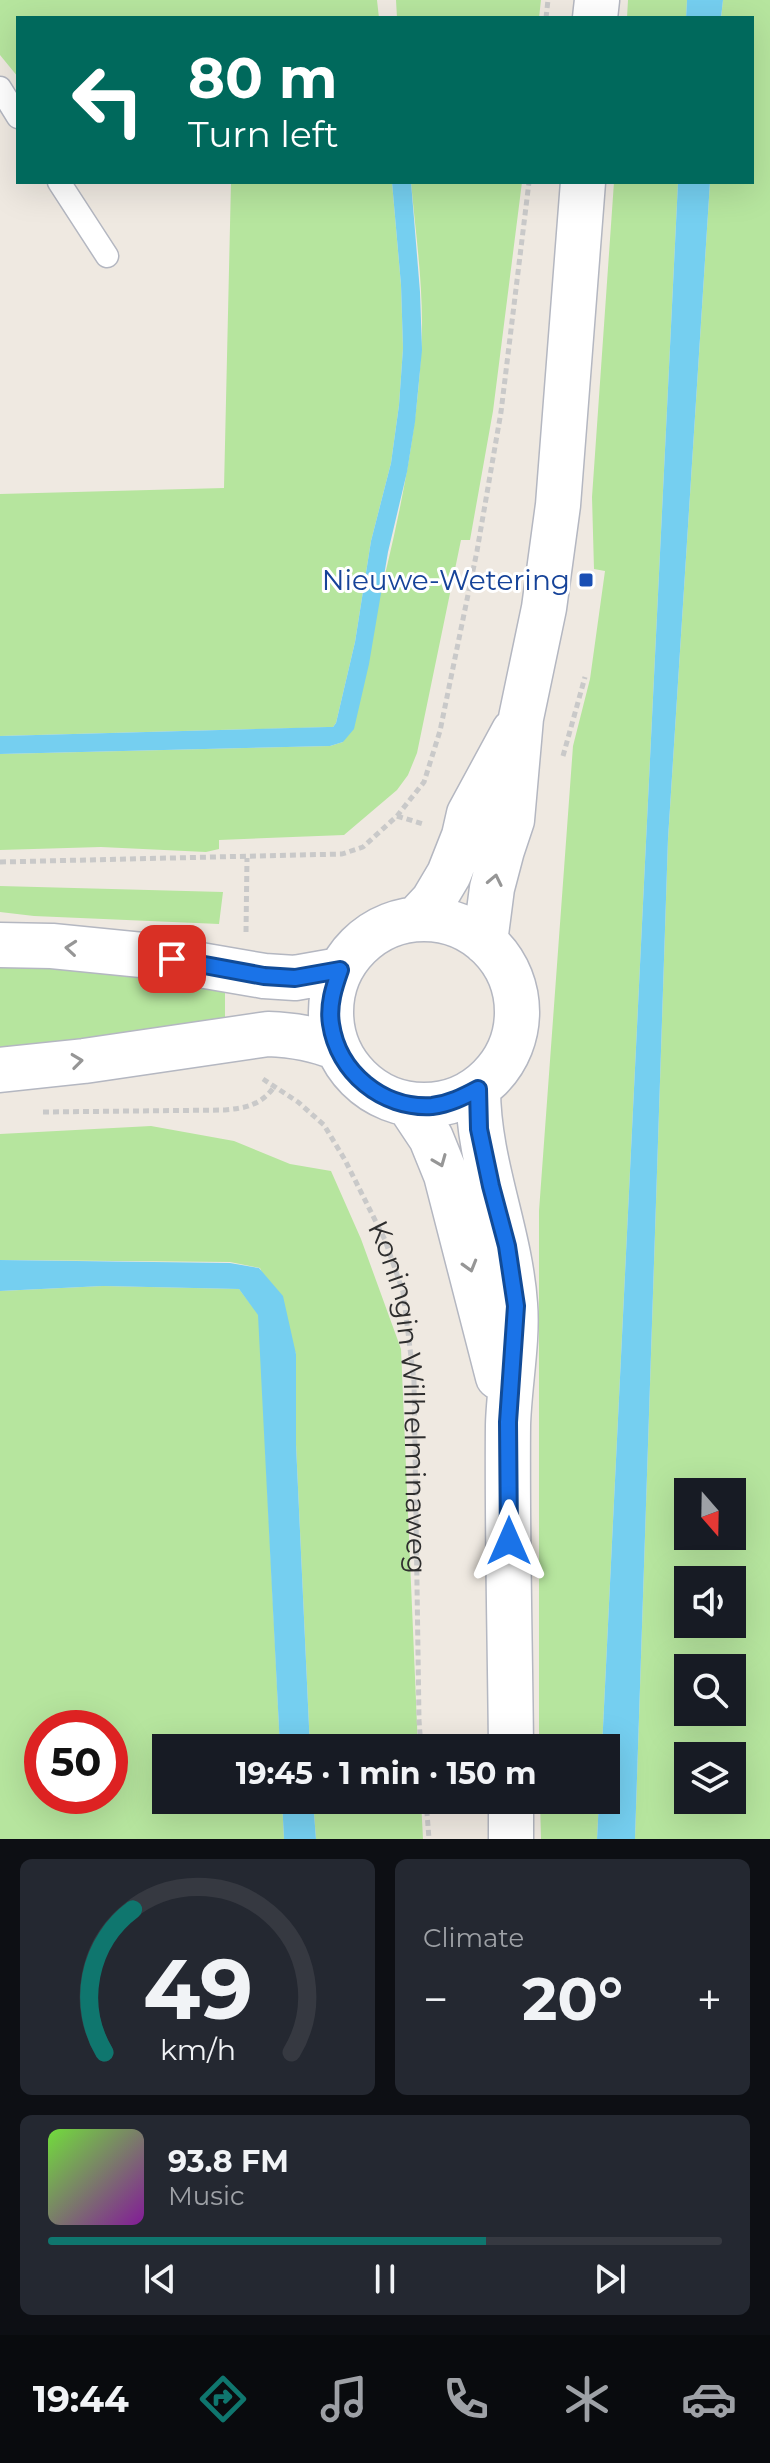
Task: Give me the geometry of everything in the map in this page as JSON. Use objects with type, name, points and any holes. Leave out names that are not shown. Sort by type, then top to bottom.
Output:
[{"type":"main road","points":[[485,942],[492,888],[512,820],[521,718],[544,608],[558,505],[583,184]]},
{"type":"main road","points":[[419,916],[458,925],[485,942],[504,963],[514,989],[517,1017],[512,1045],[498,1069],[478,1089],[456,1100],[433,1106],[409,1105],[379,1095],[354,1075],[337,1048],[330,1022],[332,995],[340,970],[356,948],[377,932],[419,916],[433,901],[449,874],[469,814],[521,718]]},
{"type":"main road","points":[[0,945],[52,946],[142,955],[264,976],[295,978],[340,970]]},
{"type":"main road","points":[[0,1070],[268,1034],[294,1035],[337,1048]]},
{"type":"main road","points":[[478,1089],[479,1129],[507,1246],[516,1306],[508,1422],[511,1734]]},
{"type":"main road","points":[[409,1105],[431,1138],[446,1175],[508,1422]]},
{"type":"main road","points":[[511,1814],[511,1839]]},
{"type":"lane","points":[[0,88],[16,114]]},
{"type":"lane","points":[[60,184],[107,256]]},
{"type":"path","points":[[0,862],[342,854],[363,847],[397,816],[424,782],[440,731],[477,551],[501,412],[529,184]]},
{"type":"path","name":"Koningin Wilhelminaweg","points":[[30,1112],[246,1108],[258,1103],[274,1087],[298,1102],[324,1125],[385,1240],[403,1292],[414,1381],[420,1734]]},
{"type":"path","points":[[427,1814],[429,1839]]},
{"type":"green space","points":[[0,0],[377,0],[379,16],[16,16],[16,75],[0,55]]},
{"type":"green space","points":[[396,0],[541,0],[539,16],[397,16]]},
{"type":"green space","points":[[628,0],[687,0],[686,16],[627,16]]},
{"type":"green space","points":[[723,0],[770,0],[770,1839],[635,1839],[668,839],[710,184],[754,184],[754,16],[721,16]]},
{"type":"green space","points":[[231,184],[392,184],[403,348],[399,405],[391,463],[371,541],[355,642],[336,723],[333,727],[0,736],[0,494],[224,488]]},
{"type":"green space","points":[[411,184],[522,184],[493,411],[470,540],[461,540],[417,753],[408,775],[397,790],[344,835],[219,840],[219,849],[206,852],[101,847],[0,850],[0,754],[330,746],[343,742],[391,549],[410,451],[421,353],[419,267]]},
{"type":"green space","points":[[614,184],[678,184],[603,1734],[539,1734],[539,1211],[573,746],[590,679],[605,571],[594,569],[592,497]]},
{"type":"green space","points":[[0,886],[223,892],[219,924],[0,912]]},
{"type":"green space","points":[[0,959],[225,983],[225,1025],[0,1048]]},
{"type":"green space","points":[[151,1126],[234,1141],[290,1164],[331,1171],[361,1239],[401,1349],[417,1734],[309,1734],[296,1444],[296,1354],[260,1268],[230,1262],[0,1260],[0,1134]]},
{"type":"green space","points":[[103,1286],[239,1289],[259,1315],[279,1734],[152,1734],[152,1814],[283,1814],[284,1839],[0,1839],[0,1291]]},
{"type":"green space","points":[[314,1814],[422,1814],[423,1839],[316,1839]]},
{"type":"green space","points":[[540,1814],[598,1814],[597,1839],[541,1839]]},
{"type":"water","points":[[687,0],[723,0],[721,16],[686,16]]},
{"type":"water","points":[[392,184],[411,184],[422,350],[415,422],[369,664],[354,729],[343,742],[330,746],[0,754],[0,736],[333,727],[355,642],[371,541],[391,463],[403,348]]},
{"type":"water","points":[[678,184],[710,184],[668,839],[635,1839],[597,1839],[598,1814],[620,1814],[620,1734],[603,1734]]},
{"type":"water","points":[[0,1260],[230,1263],[259,1268],[283,1296],[296,1354],[296,1444],[309,1734],[279,1734],[258,1315],[239,1289],[103,1286],[0,1291]]},
{"type":"water","points":[[283,1814],[314,1814],[316,1839],[284,1839]]},
{"type":"place","name":"Nieuwe-Wetering","points":[[586,580]]},
{"type":"route","points":[[172,959],[264,976],[295,978],[340,970],[332,995],[330,1022],[337,1048],[354,1075],[379,1095],[409,1105],[433,1106],[456,1100],[478,1089],[479,1129],[507,1246],[516,1306],[508,1422],[509,1541]]}]
